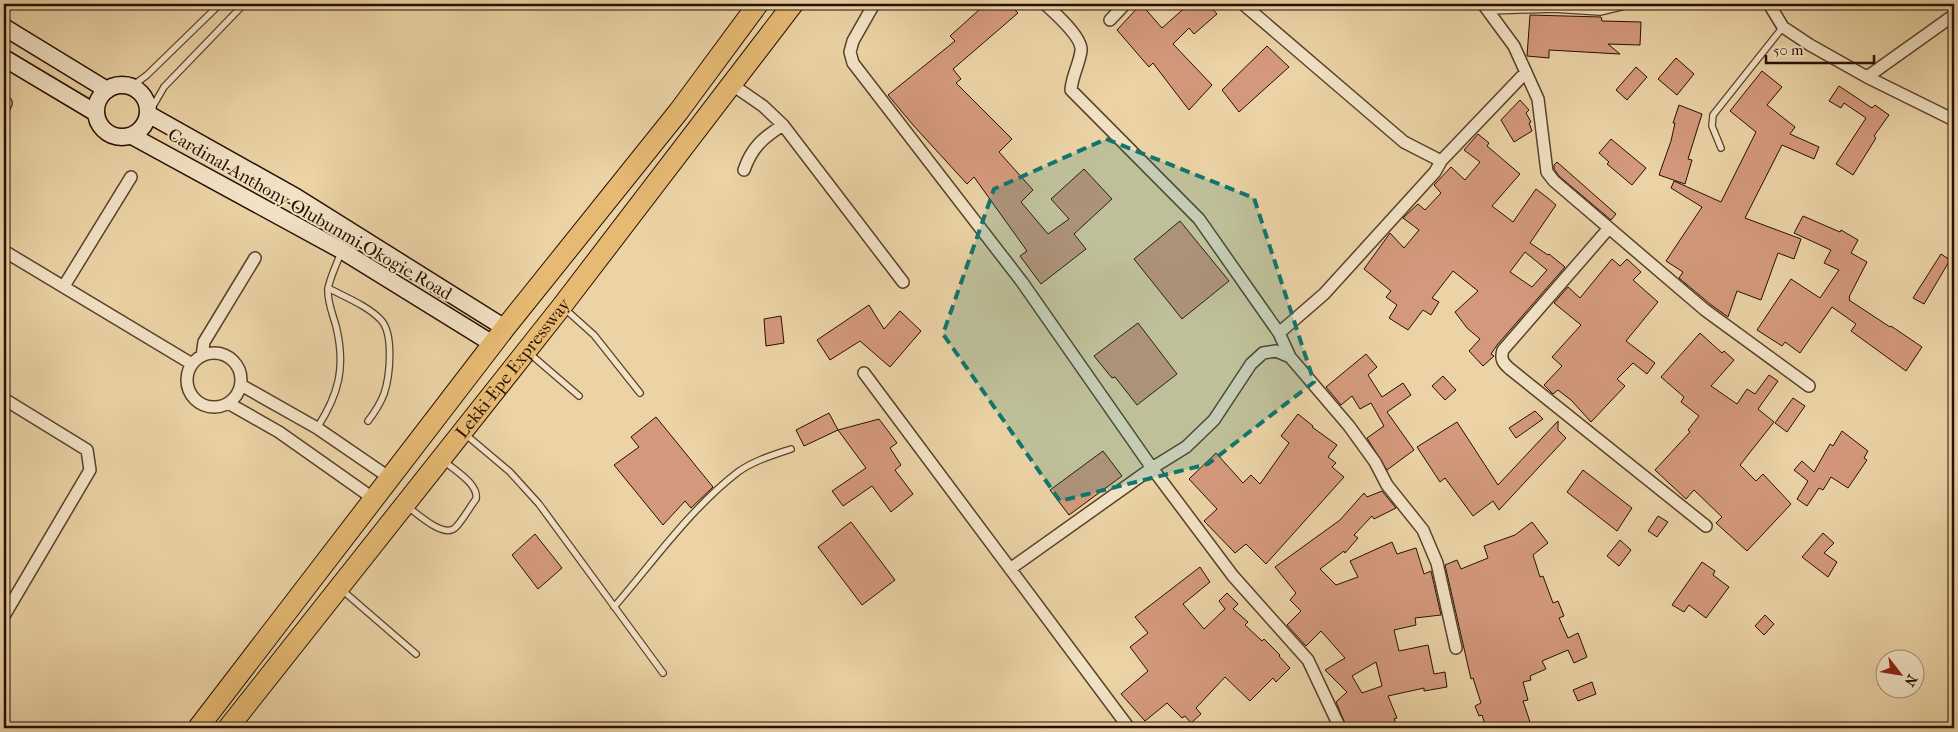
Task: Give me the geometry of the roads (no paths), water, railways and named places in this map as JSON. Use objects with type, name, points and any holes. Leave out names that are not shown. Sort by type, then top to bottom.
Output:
[{"type":"highway","name":"Lekki-Epe Expressway","points":[[198,728],[505,328],[679,111],[758,4]]},
{"type":"highway","name":"Lekki-Epe Expressway","points":[[228,728],[562,306],[793,4]]},
{"type":"street","points":[[874,4],[853,41],[850,52],[853,63],[1022,282],[1152,468],[1233,576],[1308,660],[1340,728]]},
{"type":"street","points":[[1046,4],[1078,40],[1082,50],[1072,80],[1071,90],[1199,219],[1279,333],[1290,357],[1349,426],[1375,462],[1387,485],[1423,530],[1437,563],[1456,648]]},
{"type":"street","points":[[1110,20],[1125,4]]},
{"type":"street","points":[[1243,4],[1404,142],[1442,161]]},
{"type":"street","points":[[1770,4],[1783,27],[1810,45],[1867,77],[1954,120]]},
{"type":"street","points":[[1486,7],[1514,46],[1538,99],[1548,172],[1554,181],[1705,310],[1809,386]]},
{"type":"street","points":[[1867,77],[1954,15]]},
{"type":"street","points":[[4,27],[107,90]]},
{"type":"street","name":"Cardinal Anthony Olubunmi Okogie Road","points":[[4,58],[96,113],[98,121],[108,133],[124,137],[132,136],[341,250],[493,344]]},
{"type":"street","points":[[1279,333],[1324,294],[1435,172],[1442,161],[1526,72]]},
{"type":"street","points":[[731,84],[763,106],[783,125],[903,282]]},
{"type":"street","points":[[96,113],[97,104],[107,90],[123,86],[132,87],[144,98],[148,114],[142,127],[132,136]]},
{"type":"street","name":"Cardinal Anthony Olubunmi Okogie Road","points":[[148,114],[296,197],[505,328]]},
{"type":"street","points":[[744,170],[749,156],[763,138],[783,125]]},
{"type":"street","points":[[64,286],[130,177]]},
{"type":"street","points":[[1609,228],[1503,350],[1501,356],[1504,364],[1510,369],[1706,526]]},
{"type":"street","points":[[4,251],[192,364]]},
{"type":"street","points":[[202,356],[204,342],[255,258]]},
{"type":"street","points":[[445,314],[456,296]]},
{"type":"street","points":[[1010,569],[1152,468],[1186,447],[1214,420],[1251,364],[1263,353],[1276,352],[1290,357]]},
{"type":"street","points":[[216,353],[225,355],[233,360],[238,367],[241,385],[238,392],[228,403],[211,407],[202,404],[189,391],[187,382],[188,372],[192,364],[202,356],[216,353]]},
{"type":"street","points":[[864,373],[1128,728]]},
{"type":"street","points":[[241,385],[317,428],[390,478]]},
{"type":"street","points":[[4,399],[87,450],[90,470],[4,616]]},
{"type":"street","points":[[228,403],[279,432],[374,499]]},
{"type":"lane","points":[[132,87],[147,75],[220,4]]},
{"type":"lane","points":[[148,114],[164,87],[244,4]]},
{"type":"lane","points":[[1486,7],[1600,12],[1634,4]]},
{"type":"lane","points":[[1721,148],[1712,126],[1713,115],[1783,27]]},
{"type":"lane","points":[[317,428],[329,409],[341,372],[338,336],[328,296],[328,288],[341,250]]},
{"type":"lane","points":[[328,288],[373,313],[386,328],[389,369],[387,382],[378,407],[368,420]]},
{"type":"lane","points":[[562,306],[594,335],[640,393]]},
{"type":"lane","points":[[526,350],[579,396]]},
{"type":"lane","points":[[462,431],[510,472],[539,504],[663,673]]},
{"type":"lane","points":[[614,607],[702,504],[739,471],[790,449]]},
{"type":"lane","points":[[404,504],[440,530],[454,529],[476,499],[477,494],[474,487],[440,458]]},
{"type":"lane","points":[[339,587],[416,654]]}]
